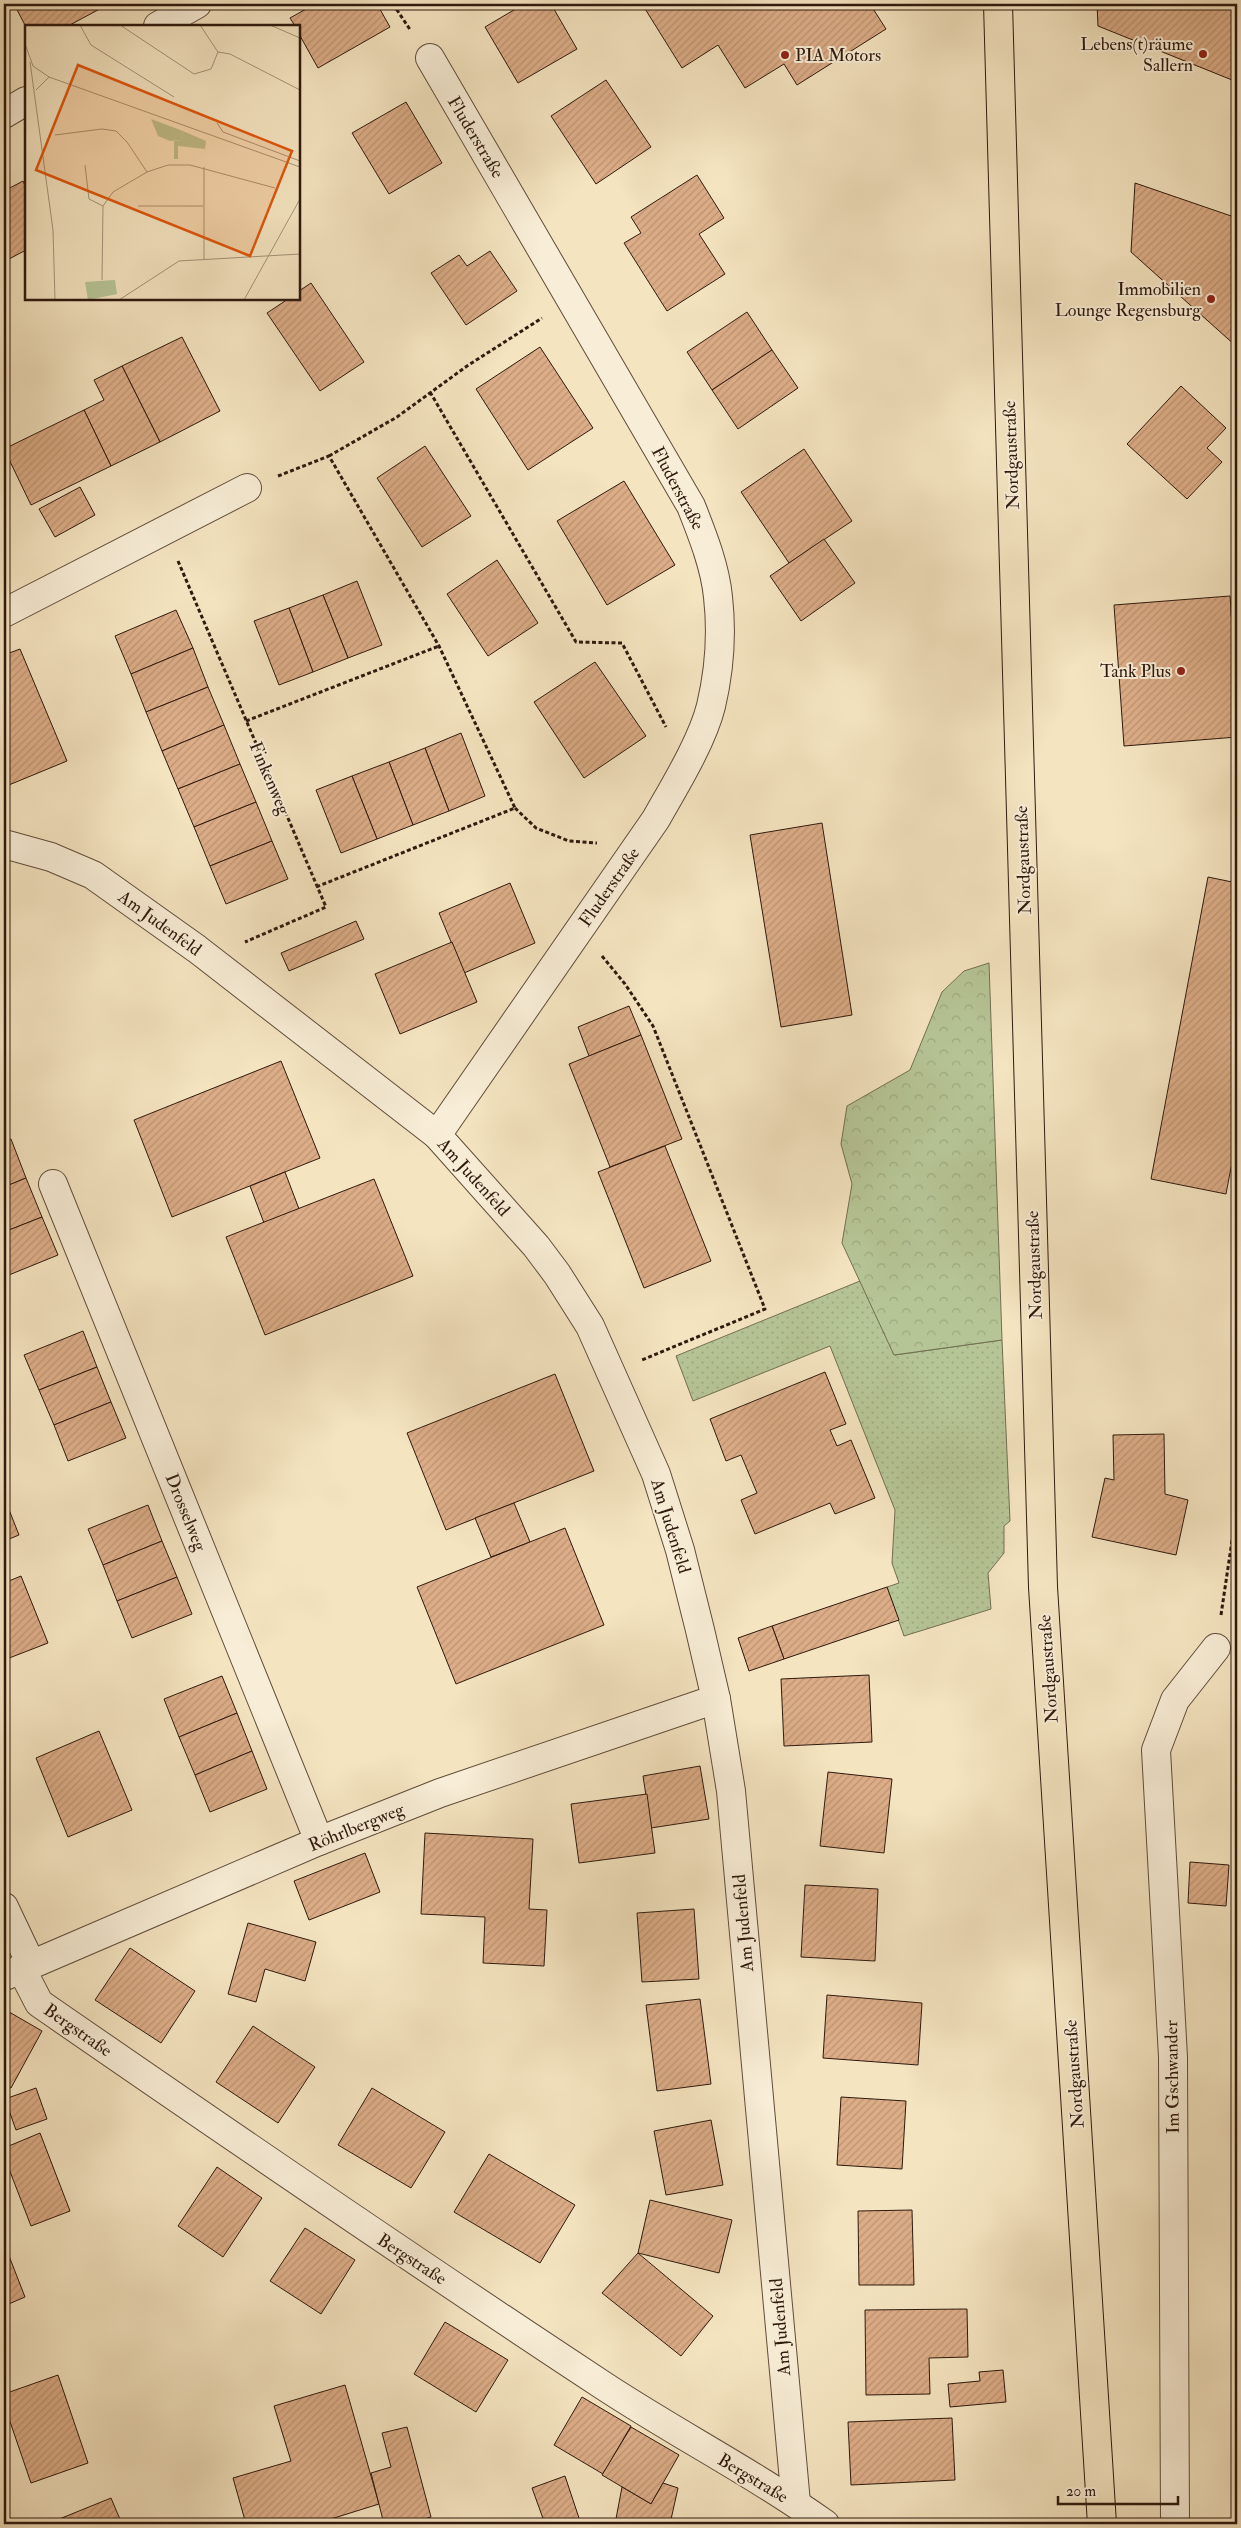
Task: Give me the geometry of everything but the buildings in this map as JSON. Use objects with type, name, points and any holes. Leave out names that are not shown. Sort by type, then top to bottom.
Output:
[{"type":"main road","name":"Nordgaustraße","points":[[998,4],[1043,1587],[1102,2524]]},
{"type":"street","points":[[160,25],[198,4]]},
{"type":"street","name":"Fluderstraße","points":[[430,58],[691,506],[703,536],[718,596],[719,655],[711,708],[686,765],[656,819],[437,1134]]},
{"type":"street","points":[[4,114],[25,102]]},
{"type":"street","points":[[4,613],[247,488]]},
{"type":"street","name":"Am Judenfeld","points":[[4,844],[51,857],[93,875],[209,958],[437,1134],[536,1246],[557,1274],[590,1326],[612,1372],[656,1474],[680,1550],[716,1699],[732,1801],[796,2503]]},
{"type":"street","name":"Drosselweg","points":[[53,1184],[319,1841]]},
{"type":"street","name":"Im Gschwander","points":[[1175,2524],[1173,2058],[1156,1750],[1175,1700],[1216,1648]]},
{"type":"street","name":"Röhrlbergweg","points":[[19,1970],[319,1841],[440,1793],[716,1699]]},
{"type":"street","name":"Bergstraße","points":[[4,1907],[19,1970],[40,2003],[366,2229],[648,2415],[796,2503],[825,2524]]},
{"type":"path","points":[[247,488],[329,456],[397,417],[467,366],[570,300]]},
{"type":"path","points":[[430,392],[576,642],[622,643],[686,765]]},
{"type":"path","points":[[329,456],[439,646],[515,808],[536,828],[569,841],[637,846]]},
{"type":"path","name":"Finkenweg","points":[[165,531],[326,907],[209,958]]},
{"type":"path","points":[[246,721],[439,646]]},
{"type":"path","points":[[316,887],[515,808]]},
{"type":"path","points":[[580,928],[625,984],[652,1026],[765,1309],[612,1372]]},
{"type":"path","points":[[1216,1648],[1237,1507]]},
{"type":"green space","points":[[989,963],[1002,1340],[894,1355],[842,1243],[852,1184],[841,1144],[847,1106],[910,1070],[942,992],[964,971]]},
{"type":"green space","points":[[860,1281],[895,1355],[1002,1340],[1010,1521],[1004,1526],[1004,1553],[988,1573],[991,1609],[904,1636],[887,1587],[899,1583],[892,1563],[895,1510],[830,1346],[693,1401],[676,1356]]},
{"type":"place","name":"Lebens(t)räume Sallern","points":[[1203,54]]},
{"type":"place","name":"PIA Motors","points":[[785,55]]},
{"type":"place","name":"Immobilien Lounge Regensburg","points":[[1211,299]]},
{"type":"place","name":"Tank Plus","points":[[1181,671]]}]
